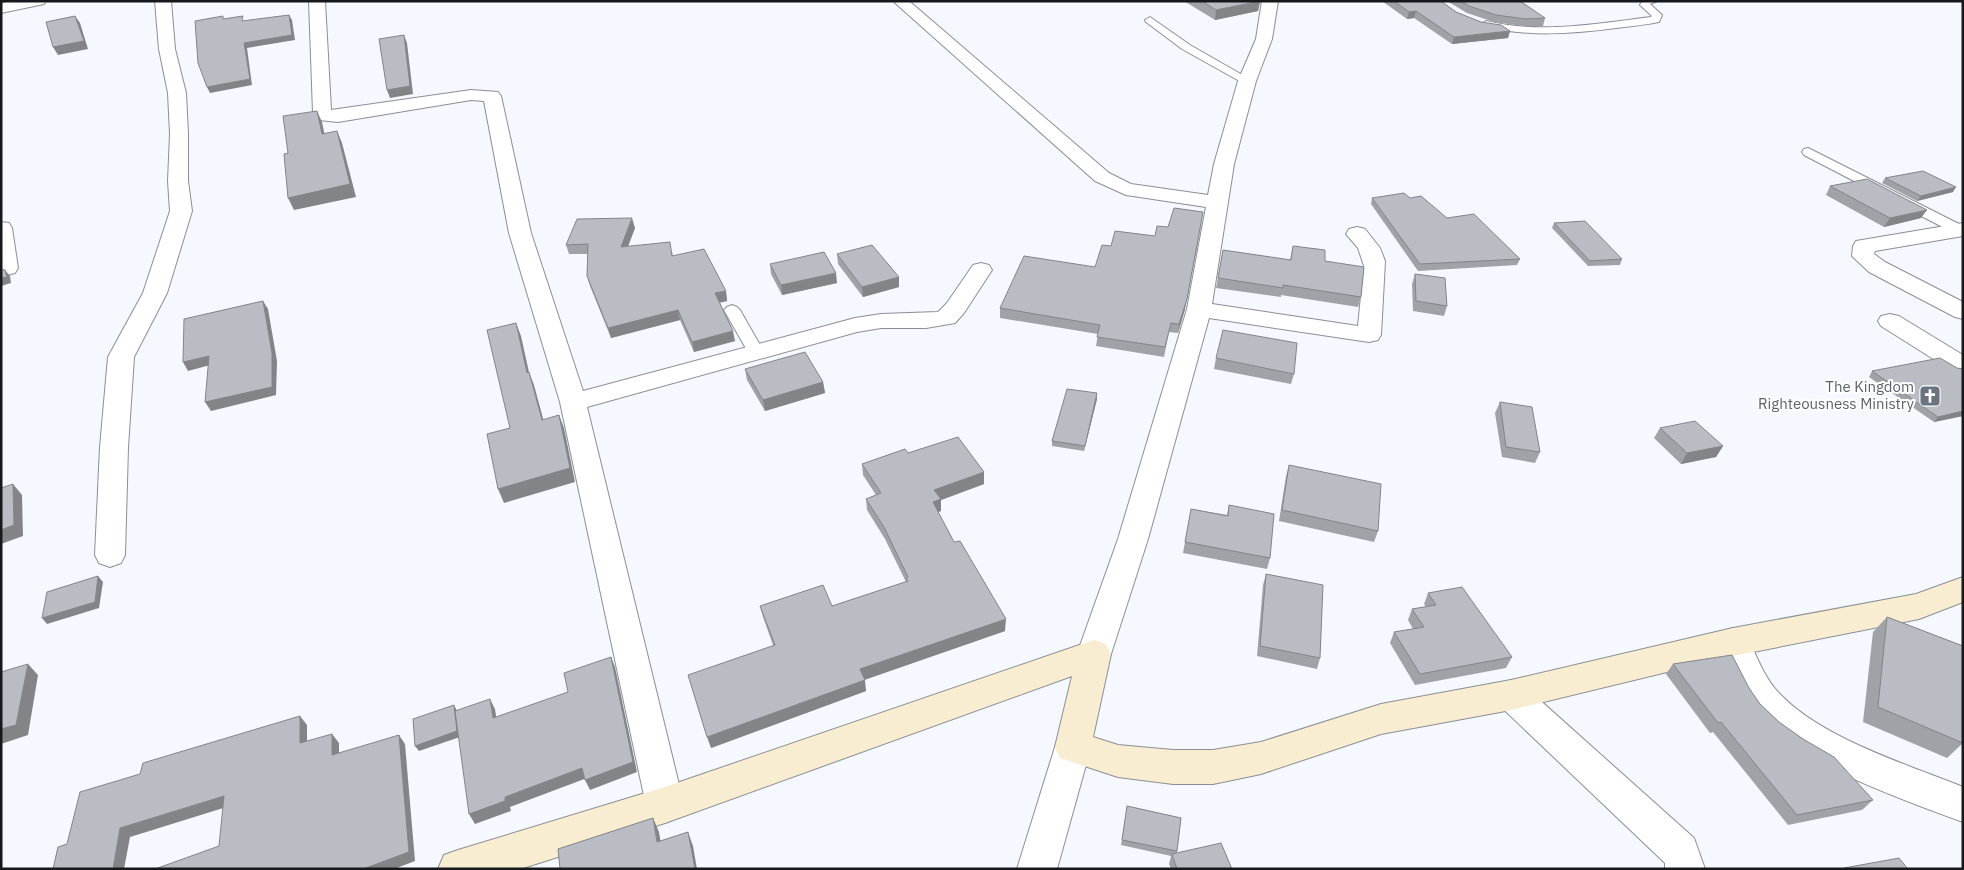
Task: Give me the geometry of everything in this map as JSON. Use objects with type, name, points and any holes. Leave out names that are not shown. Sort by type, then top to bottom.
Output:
[{"type":"street","points":[[1,8],[39,1]]},
{"type":"street","points":[[110,555],[114,447],[121,357],[155,294],[181,211],[178,180],[180,134],[177,93],[167,49],[163,1]]},
{"type":"street","points":[[317,1],[322,113],[326,116],[338,116],[471,95],[492,96],[520,233],[573,402],[665,805]]},
{"type":"street","points":[[900,1],[1102,177],[1126,189],[1218,203]]},
{"type":"street","points":[[1037,869],[1073,747],[1094,654],[1133,539],[1199,309],[1224,164],[1247,81],[1264,39],[1270,1]]},
{"type":"street","points":[[1,228],[7,268]]},
{"type":"street","points":[[1961,229],[1864,246],[1863,256],[1878,268],[1963,312]]},
{"type":"street","points":[[1199,309],[1369,335],[1375,266],[1374,256],[1369,247],[1357,234]]},
{"type":"street","points":[[573,402],[855,325],[882,321],[926,321],[946,318],[956,308],[980,270]]},
{"type":"street","points":[[1890,321],[1963,366]]},
{"type":"street","points":[[1073,747],[1118,761],[1172,767],[1213,767],[1261,758],[1381,720],[1511,695],[1733,642],[1919,606],[1963,589]]},
{"type":"street","points":[[1733,642],[1765,702],[1790,725],[1846,756],[1963,805]]},
{"type":"street","points":[[458,869],[665,805],[1094,654]]},
{"type":"street","points":[[1511,695],[1680,850],[1685,869]]},
{"type":"lane","points":[[1476,20],[1502,29],[1520,31],[1542,31],[1655,20],[1657,15],[1645,5],[1646,2],[1652,1]]},
{"type":"lane","points":[[1150,20],[1186,47],[1247,81]]},
{"type":"lane","points":[[1808,152],[1961,229]]},
{"type":"lane","points":[[732,310],[756,352]]},
{"type":"building","points":[[1202,1],[1260,1],[1216,10]]},
{"type":"building","points":[[1394,1],[1441,1],[1456,12],[1481,22],[1501,25],[1510,31],[1454,37],[1416,11],[1409,12]]},
{"type":"building","points":[[1461,1],[1520,1],[1545,18],[1526,19],[1496,15],[1469,6]]},
{"type":"building","points":[[289,15],[292,35],[244,43],[250,79],[207,87],[198,63],[195,21],[223,16],[223,19],[243,16],[242,21]]},
{"type":"building","points":[[75,16],[84,41],[53,47],[46,22]]},
{"type":"building","points":[[404,35],[410,86],[387,90],[379,39]]},
{"type":"building","points":[[317,111],[322,134],[337,131],[350,184],[288,198],[284,154],[288,153],[283,116]]},
{"type":"building","points":[[1923,171],[1956,187],[1921,196],[1885,178]]},
{"type":"building","points":[[1867,179],[1927,210],[1890,218],[1830,186]]},
{"type":"building","points":[[1404,193],[1410,198],[1421,196],[1447,218],[1474,214],[1520,259],[1420,264],[1372,198]]},
{"type":"building","points":[[1174,208],[1203,212],[1187,299],[1179,324],[1171,323],[1165,347],[1097,337],[1100,325],[1000,308],[1024,256],[1095,267],[1102,245],[1111,246],[1115,231],[1155,236],[1157,226],[1168,227]]},
{"type":"building","points":[[632,218],[621,247],[670,242],[672,256],[704,249],[726,291],[715,293],[733,331],[692,342],[678,310],[608,328],[587,276],[588,244],[566,245],[577,219]]},
{"type":"building","points":[[1585,221],[1622,259],[1590,261],[1554,223]]},
{"type":"building","points":[[872,245],[899,277],[862,287],[837,254]]},
{"type":"building","points":[[1293,246],[1325,250],[1325,261],[1364,267],[1361,297],[1283,285],[1283,288],[1218,278],[1223,250],[1291,260]]},
{"type":"building","points":[[824,252],[836,273],[781,285],[770,264]]},
{"type":"building","points":[[1,269],[5,270],[7,277],[1,278]]},
{"type":"building","points":[[1415,274],[1445,278],[1447,306],[1416,301]]},
{"type":"building","points":[[263,301],[272,353],[272,387],[205,402],[209,356],[183,362],[184,319]]},
{"type":"building","points":[[516,323],[527,373],[529,372],[542,420],[559,415],[570,468],[498,489],[487,434],[510,428],[487,330]]},
{"type":"building","points":[[1223,330],[1297,343],[1294,374],[1216,358]]},
{"type":"building","points":[[805,352],[823,382],[763,400],[745,369]]},
{"type":"building","name":"The Kingdom Righteousness Ministry","points":[[1940,358],[1957,368],[1963,369],[1963,411],[1938,417],[1872,371]]},
{"type":"building","points":[[1067,389],[1097,393],[1085,446],[1052,441]]},
{"type":"building","points":[[1500,402],[1532,407],[1540,452],[1506,447]]},
{"type":"building","points":[[1695,421],[1723,446],[1687,453],[1660,428]]},
{"type":"building","points":[[958,437],[984,472],[934,490],[941,499],[933,502],[954,542],[960,541],[1006,619],[860,669],[865,680],[707,737],[688,675],[775,645],[760,606],[823,585],[832,606],[908,581],[906,578],[908,577],[884,527],[866,499],[881,493],[862,464],[905,449],[908,453]]},
{"type":"building","points":[[1289,465],[1381,484],[1378,531],[1282,510]]},
{"type":"building","points":[[13,484],[14,525],[1,530],[1,488]]},
{"type":"building","points":[[1229,505],[1274,514],[1270,558],[1185,542],[1191,509],[1228,516]]},
{"type":"building","points":[[1266,574],[1323,585],[1320,658],[1260,646]]},
{"type":"building","points":[[98,576],[95,602],[42,618],[47,592]]},
{"type":"building","points":[[1462,587],[1512,657],[1420,674],[1394,632],[1424,627],[1412,609],[1436,605],[1428,593]]},
{"type":"building","points":[[1887,617],[1963,646],[1963,743],[1878,707]]},
{"type":"building","points":[[1732,655],[1749,688],[1760,704],[1779,722],[1834,757],[1873,800],[1797,815],[1721,722],[1718,723],[1673,664]]},
{"type":"building","points":[[611,657],[633,762],[585,780],[582,768],[505,797],[505,801],[469,814],[455,711],[490,699],[493,718],[568,692],[564,673]]},
{"type":"building","points":[[28,664],[16,725],[1,729],[1,672]]},
{"type":"building","points":[[454,705],[457,731],[415,746],[413,719]]},
{"type":"building","points":[[300,716],[300,743],[332,734],[332,755],[399,735],[409,852],[363,869],[155,869],[219,846],[224,796],[120,828],[113,869],[53,869],[58,847],[67,844],[80,792],[140,774],[143,763]]},
{"type":"building","points":[[1127,806],[1181,818],[1177,851],[1122,840]]},
{"type":"building","points":[[653,818],[657,842],[688,832],[695,869],[560,869],[558,849]]},
{"type":"building","points":[[1221,843],[1232,869],[1177,869],[1172,854]]},
{"type":"building","points":[[1899,858],[1908,869],[1844,869],[1844,868]]},
{"type":"place","name":"The Kingdom Righteousness Ministry","points":[[1930,396]]}]
